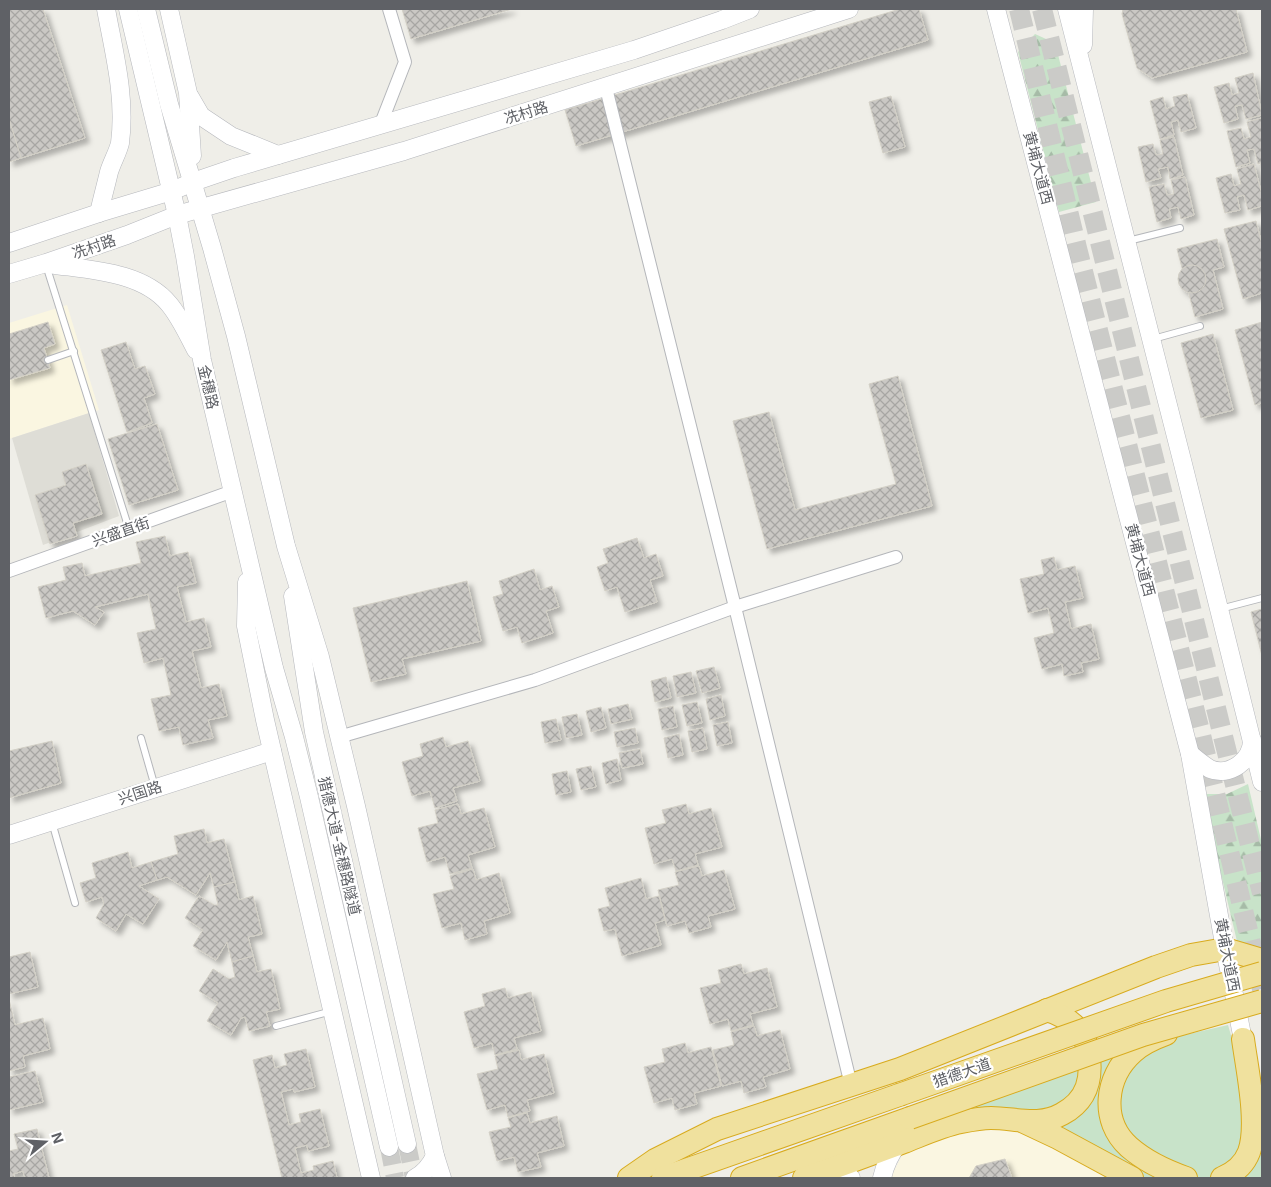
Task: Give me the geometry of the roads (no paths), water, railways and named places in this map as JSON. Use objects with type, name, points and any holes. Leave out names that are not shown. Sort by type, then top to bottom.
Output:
[{"type":"highway","points":[[629,1178],[655,1160],[717,1128],[900,1069],[1156,967],[1191,955],[1225,949],[1262,960]]},
{"type":"highway","name":"猎德大道","points":[[663,1178],[1166,1001],[1262,973]]},
{"type":"highway","points":[[1181,1176],[1144,1158],[1128,1147],[1117,1134],[1111,1121],[1109,1107],[1110,1092],[1115,1076],[1134,1052],[1155,1038],[1217,1012],[1262,1000]]},
{"type":"highway","points":[[813,1175],[942,1128],[976,1119],[992,1118],[1023,1122],[1045,1120],[1062,1114],[1080,1099],[1086,1091],[1090,1080],[1091,1066],[1087,1046],[1074,1024],[1058,1014],[1047,1010]]},
{"type":"highway","name":"猎德大道","points":[[742,1178],[1143,1035],[1217,1012]]},
{"type":"highway","points":[[1222,1178],[1232,1174],[1240,1167],[1249,1152],[1251,1144],[1251,1105],[1243,1039]]},
{"type":"highway","points":[[1023,1122],[1058,1138],[1132,1178]]},
{"type":"main road","points":[[99,213],[110,170],[119,145],[122,126],[122,104],[118,73],[106,9]]},
{"type":"main road","name":"金穗路","points":[[128,9],[172,192],[186,256],[202,360],[248,556]]},
{"type":"main road","points":[[146,9],[169,104],[201,209],[236,336],[286,546],[320,657],[435,1156],[442,1178]]},
{"type":"main road","points":[[169,9],[188,93],[193,182]]},
{"type":"main road","name":"冼村路","points":[[9,243],[99,213],[172,192],[193,182],[278,155],[634,50],[750,9]]},
{"type":"main road","name":"冼村路","points":[[9,274],[127,235],[177,215],[358,162],[404,151],[849,9]]},
{"type":"main road","name":"黄埔大道西","points":[[996,9],[1190,754],[1225,949],[1243,1039],[1262,1116]]},
{"type":"main road","points":[[1067,9],[1152,339],[1262,782]]},
{"type":"main road","points":[[1084,9],[1084,75]]},
{"type":"main road","points":[[188,93],[200,116],[231,136],[278,155]]},
{"type":"main road","points":[[46,263],[127,276],[151,287],[169,304],[202,360]]},
{"type":"main road","name":"猎德大道-金穗路隧道","points":[[286,546],[314,732],[407,1144]]},
{"type":"main road","points":[[248,556],[246,626],[272,750],[370,1171],[384,1178]]},
{"type":"main road","name":"猎德大道-金穗路隧道","points":[[248,556],[274,668],[303,774],[389,1147]]},
{"type":"main road","points":[[1190,754],[1210,769],[1227,770],[1244,761],[1252,748],[1252,740]]},
{"type":"main road","name":"兴国路","points":[[9,835],[272,750]]},
{"type":"main road","points":[[882,1178],[891,1153],[898,1144]]},
{"type":"main road","points":[[415,1178],[422,1174],[435,1156]]},
{"type":"main road","points":[[813,1175],[851,1178]]},
{"type":"street","points":[[380,126],[405,62],[389,9]]},
{"type":"street","points":[[606,88],[851,1085]]},
{"type":"street","name":"兴盛直街","points":[[9,571],[233,491]]},
{"type":"street","points":[[339,737],[535,680],[735,607],[896,557]]},
{"type":"lane","points":[[1126,242],[1180,228]]},
{"type":"lane","points":[[46,263],[129,529]]},
{"type":"lane","points":[[1152,339],[1200,326]]},
{"type":"lane","points":[[48,360],[74,351]]},
{"type":"lane","points":[[1219,609],[1262,598]]},
{"type":"lane","points":[[141,738],[155,788]]},
{"type":"lane","points":[[52,821],[75,903]]},
{"type":"lane","points":[[276,1026],[334,1011]]},
{"type":"tunnel","points":[[1019,9],[1077,248],[1201,735],[1262,989]]},
{"type":"tunnel","points":[[1042,9],[1262,893]]},
{"type":"tunnel","points":[[407,1144],[414,1178]]},
{"type":"tunnel","points":[[389,1147],[395,1178]]}]
